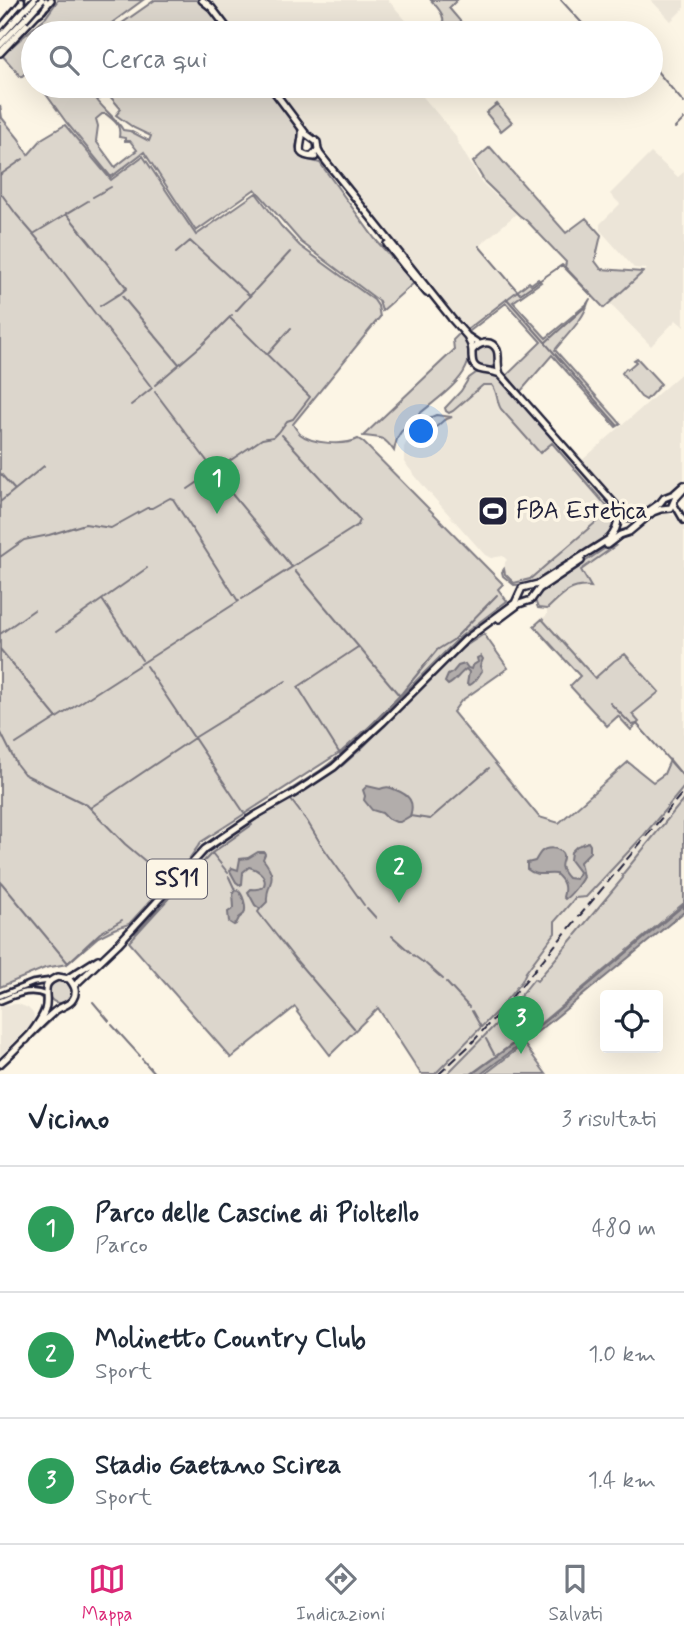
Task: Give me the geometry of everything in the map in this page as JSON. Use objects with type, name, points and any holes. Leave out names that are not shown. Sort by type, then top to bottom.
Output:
[{"type":"main road","points":[[0,45],[34,0]]},
{"type":"main road","points":[[202,0],[222,21]]},
{"type":"main road","points":[[0,37],[46,1]]},
{"type":"main road","points":[[30,21],[37,14]]},
{"type":"main road","points":[[0,53],[21,31]]},
{"type":"main road","points":[[279,98],[300,126],[317,142],[320,154],[452,319],[467,336],[480,344]]},
{"type":"main road","points":[[300,126],[302,133],[299,147],[302,154],[328,162]]},
{"type":"main road","points":[[301,142],[311,138]]},
{"type":"main road","points":[[312,156],[318,150]]},
{"type":"main road","points":[[467,336],[475,366],[482,370],[489,369],[497,362]]},
{"type":"main road","points":[[472,351],[480,344],[488,343],[494,347],[498,353],[500,374]]},
{"type":"main road","points":[[489,369],[500,374],[628,519],[632,528]]},
{"type":"main road","name":"SS11","points":[[458,646],[518,605],[531,600],[540,588],[629,532],[653,512],[670,504],[684,487]]},
{"type":"main road","name":"SS11","points":[[0,1064],[61,1006],[73,999],[74,986],[110,952],[205,849],[340,762],[458,646],[516,603],[521,589],[539,583],[605,542],[622,519],[640,517],[664,498],[670,504]]},
{"type":"main road","points":[[613,503],[618,512],[619,531],[624,533]]},
{"type":"main road","points":[[527,587],[533,590],[534,596]]},
{"type":"main road","points":[[519,596],[527,601]]},
{"type":"main road","name":"SS11","points":[[26,1040],[42,1016],[46,987],[50,980],[58,976],[68,978],[110,952]]},
{"type":"main road","points":[[68,978],[74,986]]},
{"type":"main road","points":[[46,997],[53,1004],[61,1006]]},
{"type":"street","points":[[0,26],[22,1]]},
{"type":"street","points":[[22,1],[23,8],[30,14],[43,10],[46,1]]},
{"type":"street","points":[[670,504],[683,520]]},
{"type":"street","points":[[0,996],[33,983],[50,980]]},
{"type":"street","points":[[0,1001],[27,990],[39,992],[46,997]]},
{"type":"shaded area","points":[[58,0],[143,0],[114,21],[41,21]]},
{"type":"shaded area","points":[[155,0],[198,0],[218,21],[125,21]]},
{"type":"shaded area","points":[[212,0],[388,0],[406,21],[228,21]]},
{"type":"shaded area","points":[[431,0],[457,0],[449,8],[460,21],[443,21],[442,14]]},
{"type":"shaded area","points":[[651,0],[684,0],[684,8],[671,21]]},
{"type":"shaded area","points":[[21,39],[21,77],[2,55]]},
{"type":"shaded area","points":[[49,98],[101,98],[97,100],[123,130],[149,141],[151,136],[116,115],[121,109],[111,98],[275,98],[297,127],[299,136],[296,147],[300,155],[320,163],[375,239],[414,283],[382,311],[379,301],[301,242],[255,189],[196,231],[144,152],[111,177]],"holes":[[[106,114],[118,126],[119,137],[130,141],[137,150],[115,167],[96,141],[96,119]]]},
{"type":"shaded area","points":[[285,98],[424,98],[456,136],[482,183],[516,214],[478,247],[516,291],[467,330],[410,263],[323,148],[321,139],[311,132]]},
{"type":"shaded area","points":[[497,104],[512,122],[501,131],[486,113]]},
{"type":"shaded area","points":[[0,105],[2,118],[28,155],[43,138],[65,125],[111,180],[143,156],[196,235],[256,193],[300,246],[374,300],[380,317],[293,425],[300,434],[320,442],[337,443],[358,439],[363,442],[503,584],[498,589],[507,601],[460,637],[342,751],[201,842],[189,859],[129,924],[98,937],[67,964],[45,968],[0,987]]},
{"type":"shaded area","points":[[490,147],[566,233],[586,218],[601,235],[595,261],[601,269],[643,272],[604,308],[565,267],[566,262],[485,182],[473,162]]},
{"type":"shaded area","points":[[651,153],[678,177],[684,172],[684,327],[676,320],[651,346],[610,304],[647,269],[634,268],[600,230],[600,224],[620,204],[610,194]]},
{"type":"shaded area","points":[[538,279],[541,282],[513,302],[546,338],[588,303],[578,322],[555,350],[621,424],[616,427],[552,355],[521,391],[519,390],[507,375],[541,342],[506,303],[470,331],[467,330],[529,282],[531,284]]},
{"type":"shaded area","points":[[461,332],[469,348],[468,363],[461,376],[408,424],[398,437],[394,451],[381,438],[363,436],[454,350],[453,340]]},
{"type":"shaded area","points":[[485,345],[493,349],[497,357],[493,365],[485,369],[477,365],[473,357],[477,349]]},
{"type":"shaded area","points":[[637,358],[661,384],[646,400],[622,373],[636,362],[634,360]]},
{"type":"shaded area","points":[[684,371],[684,483],[673,494],[639,516],[627,517],[579,463]]},
{"type":"shaded area","points":[[482,372],[491,373],[501,379],[614,508],[617,518],[611,534],[536,584],[514,585],[502,572],[504,569],[514,583],[530,579],[610,510],[552,443],[540,453],[501,409],[492,385],[483,385],[453,411],[446,411],[445,408],[469,378]]},
{"type":"shaded area","points":[[487,384],[495,388],[501,409],[539,453],[551,443],[610,510],[532,578],[516,583],[504,573],[507,560],[503,556],[491,558],[485,555],[404,460],[404,447],[409,437],[425,437],[451,417],[451,412]]},
{"type":"shaded area","points":[[436,415],[452,417],[422,437],[418,433],[419,427]]},
{"type":"shaded area","points":[[664,512],[675,516],[684,526],[684,776],[636,724],[632,714],[648,699],[618,659],[596,678],[542,619],[547,615],[547,609],[572,588],[591,585],[580,570]]},
{"type":"shaded area","points":[[610,545],[615,546],[581,570],[591,587],[577,587],[547,609],[538,608],[535,600],[541,591]]},
{"type":"shaded area","points":[[542,619],[595,678],[625,654],[659,692],[632,714],[639,722],[631,730],[618,716],[607,726],[570,686],[580,676],[534,626]]},
{"type":"shaded area","points":[[484,634],[508,668],[461,701],[453,712],[539,817],[559,823],[628,762],[653,782],[664,774],[670,760],[684,777],[684,787],[586,897],[575,898],[555,921],[555,933],[522,981],[499,1009],[435,1074],[421,1074],[378,1008],[330,1055],[295,1007],[231,1058],[129,942],[212,847],[343,765],[461,649]]},
{"type":"shaded area","points":[[481,656],[482,671],[470,685],[467,684],[469,672],[466,669],[450,684],[445,682],[458,666],[465,664],[471,669]]},
{"type":"shaded area","points":[[367,786],[390,788],[404,794],[411,803],[410,816],[396,822],[372,810],[364,800],[363,790]]},
{"type":"shaded area","points":[[684,787],[684,799],[622,875],[623,878],[536,982],[534,979],[506,1014],[454,1068],[447,1074],[435,1074],[522,981],[555,933],[555,922],[575,898],[587,896]]},
{"type":"shaded area","points":[[684,799],[684,903],[540,1024],[471,1074],[447,1074],[506,1014],[534,979],[537,981],[623,878],[622,875]]},
{"type":"shaded area","points":[[588,842],[590,852],[580,862],[583,877],[565,899],[564,884],[556,874],[537,874],[527,869],[527,863],[535,861],[543,850],[555,849],[563,856],[561,866],[564,873],[568,878],[576,879],[579,872],[570,860],[571,852],[577,846]]},
{"type":"shaded area","points":[[264,852],[263,859],[272,877],[267,902],[260,909],[248,892],[264,884],[260,873],[249,867],[243,872],[240,885],[230,871],[232,868],[238,870],[240,859]]},
{"type":"shaded area","points":[[237,890],[243,897],[245,911],[234,925],[229,922],[228,912],[234,908],[233,892]]},
{"type":"shaded area","points":[[684,905],[684,912],[549,1023],[481,1074],[472,1074],[545,1021]]},
{"type":"shaded area","points":[[60,979],[71,986],[72,991],[65,1002],[60,1003],[49,996],[48,991],[55,980]]},
{"type":"shaded area","points":[[18,1004],[32,1012],[33,1025],[0,1056],[0,1005]]},
{"type":"shaded area","points":[[524,1044],[546,1074],[485,1074]]},
{"type":"waterway","points":[[561,0],[580,21]]},
{"type":"waterway","points":[[663,78],[684,103]]},
{"type":"waterway","points":[[675,128],[684,119]]},
{"type":"waterway","points":[[0,175],[23,159]]},
{"type":"waterway","points":[[93,197],[111,187]]},
{"type":"waterway","points":[[0,192],[152,388]]},
{"type":"waterway","points":[[35,233],[88,201]]},
{"type":"waterway","points":[[66,213],[127,288],[120,294]]},
{"type":"waterway","points":[[176,253],[190,241],[250,296]]},
{"type":"waterway","points":[[479,246],[520,294],[562,265],[592,297]]},
{"type":"waterway","points":[[236,311],[290,252]]},
{"type":"waterway","points":[[100,306],[119,294]]},
{"type":"waterway","points":[[122,296],[179,364]]},
{"type":"waterway","points":[[507,299],[545,342]]},
{"type":"waterway","points":[[546,344],[590,299]]},
{"type":"waterway","points":[[155,385],[232,315]]},
{"type":"waterway","points":[[230,318],[310,397],[279,432]]},
{"type":"waterway","points":[[268,354],[291,328]]},
{"type":"waterway","points":[[547,345],[617,425]]},
{"type":"waterway","points":[[131,405],[151,389]]},
{"type":"waterway","points":[[155,392],[214,472]]},
{"type":"waterway","points":[[188,489],[262,439],[273,437],[278,432]]},
{"type":"waterway","points":[[242,599],[358,525],[360,520],[282,435]]},
{"type":"waterway","points":[[0,502],[44,466]]},
{"type":"waterway","points":[[0,473],[14,489]]},
{"type":"waterway","points":[[217,476],[292,567]]},
{"type":"waterway","points":[[0,557],[24,540],[85,524],[111,528],[170,498],[238,601]]},
{"type":"waterway","points":[[56,632],[147,568]]},
{"type":"waterway","points":[[295,571],[399,695]]},
{"type":"waterway","points":[[358,647],[298,687],[340,754],[402,693],[437,650],[453,640],[497,595]]},
{"type":"waterway","points":[[103,601],[142,660]]},
{"type":"waterway","points":[[16,744],[239,601]]},
{"type":"waterway","points":[[0,634],[34,610]]},
{"type":"waterway","points":[[0,649],[56,717]]},
{"type":"waterway","points":[[146,666],[247,817]]},
{"type":"waterway","points":[[90,808],[194,738],[286,681]]},
{"type":"waterway","points":[[610,703],[632,725],[637,724],[684,777]]},
{"type":"waterway","points":[[0,731],[24,774],[87,805],[125,844],[170,882],[205,845],[338,757]]},
{"type":"waterway","points":[[410,816],[430,819],[489,768]]},
{"type":"waterway","points":[[291,800],[319,841]]},
{"type":"waterway","points":[[228,873],[212,853],[252,825],[250,822]]},
{"type":"waterway","points":[[320,843],[364,905]]},
{"type":"waterway","points":[[135,933],[212,853]]},
{"type":"waterway","points":[[229,877],[235,890]]},
{"type":"waterway","points":[[0,881],[68,963],[100,933],[122,920]]},
{"type":"waterway","points":[[367,908],[376,918]]},
{"type":"waterway","points":[[260,909],[258,912],[295,959],[354,1028]]},
{"type":"waterway","points":[[392,936],[411,953]]},
{"type":"waterway","points":[[413,955],[424,963]]},
{"type":"waterway","points":[[426,964],[443,979]]},
{"type":"waterway","points":[[446,982],[469,1007]]},
{"type":"waterway","points":[[36,1020],[42,1006],[39,996]]},
{"type":"waterway","points":[[93,1002],[109,1021]]},
{"type":"waterway","points":[[472,1011],[481,1027]]},
{"type":"waterway","points":[[0,1069],[57,1015]]},
{"type":"waterway","points":[[112,1025],[140,1056]]},
{"type":"waterway","points":[[486,1039],[494,1054]]},
{"type":"waterway","points":[[142,1059],[155,1074]]},
{"type":"railway","points":[[439,1074],[495,1017],[684,791]]},
{"type":"place","name":"FBA Estetica","points":[[493,511]]},
{"type":"place","name":"Parco delle Cascine di Pioltello","points":[[217,514]]},
{"type":"place","name":"Molinetto Country Club","points":[[399,903]]},
{"type":"place","name":"Stadio Gaetano Scirea","points":[[521,1054]]}]
